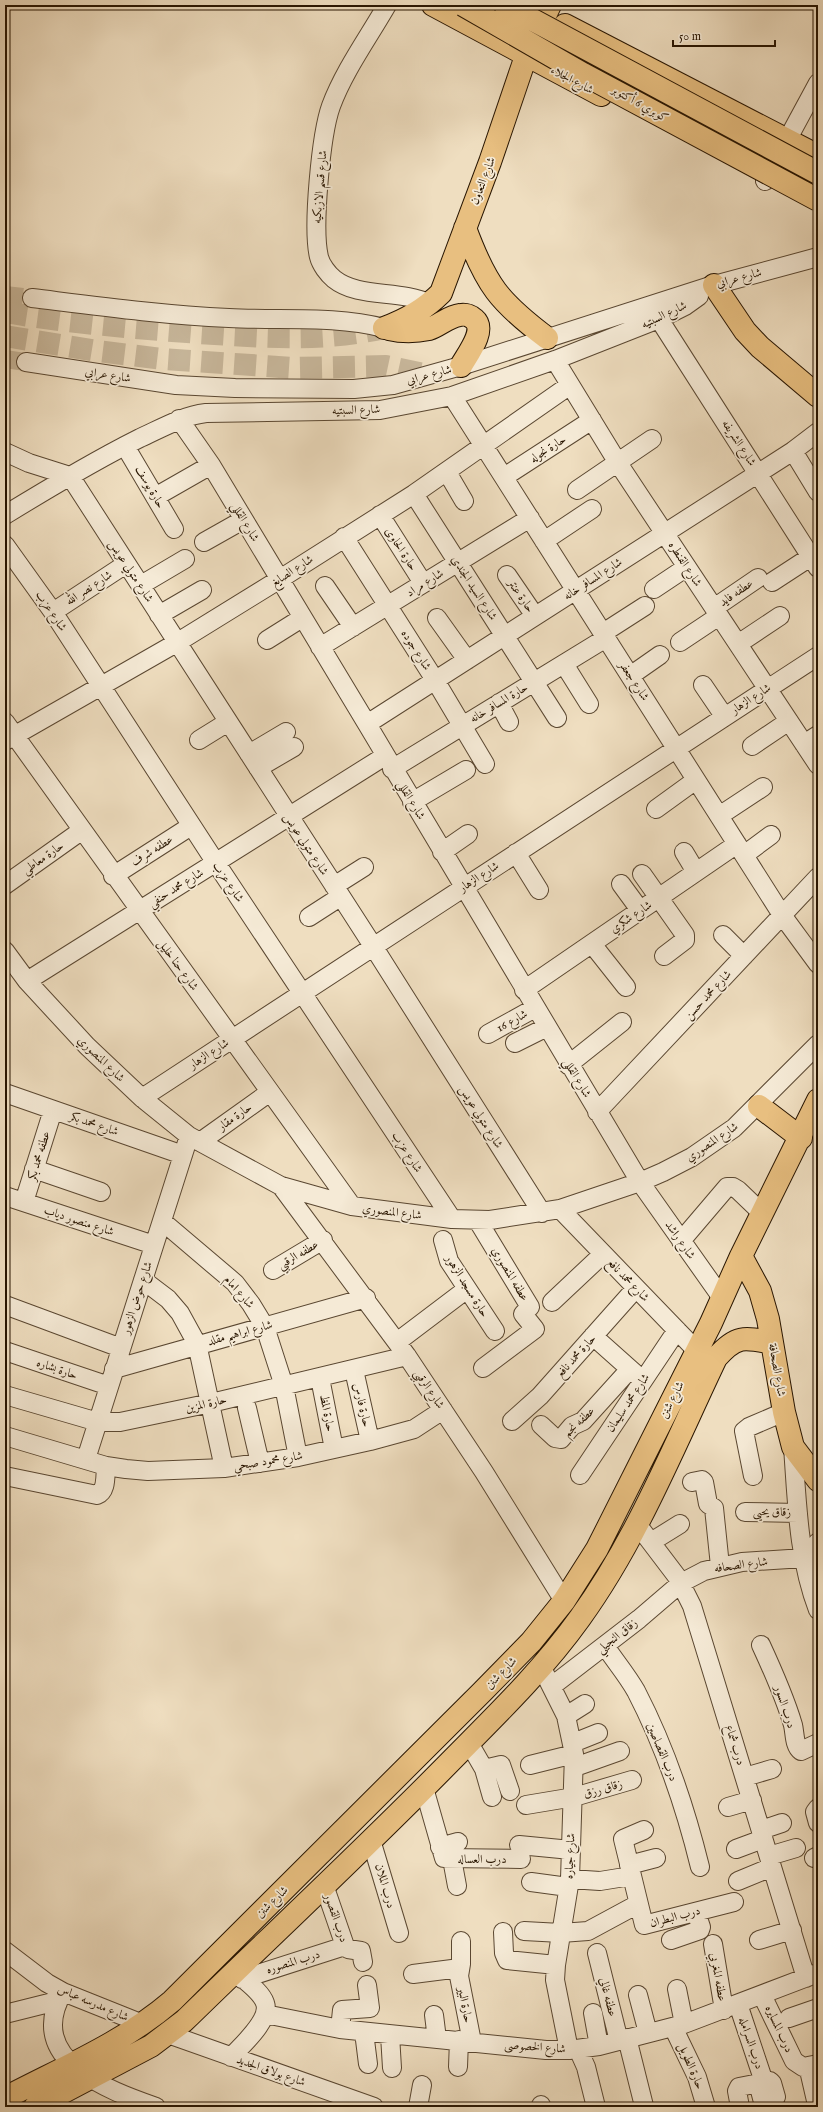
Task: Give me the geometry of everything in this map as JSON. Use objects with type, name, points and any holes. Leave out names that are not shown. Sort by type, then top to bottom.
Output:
[{"type":"main road","name":"شارع الجلاء","points":[[433,5],[526,56],[818,210]]},
{"type":"main road","name":"كوبري 6 أكتوبر","points":[[463,5],[590,78],[818,200]]},
{"type":"main road","name":"كوبري 6 أكتوبر","points":[[505,5],[818,173]]},
{"type":"main road","name":"شارع التعاون","points":[[384,328],[409,318],[430,304],[441,293],[490,162],[526,56],[540,8]]},
{"type":"main road","points":[[540,8],[818,156]]},
{"type":"main road","points":[[465,228],[476,259],[496,293],[509,308],[547,338]]},
{"type":"main road","points":[[711,286],[750,336],[818,396]]},
{"type":"main road","points":[[384,328],[399,332],[415,332],[431,328],[459,315],[468,315],[476,320],[479,329],[476,338],[461,366]]},
{"type":"main road","name":"شارع شنن","points":[[5,2098],[121,2038],[143,2024],[172,2001],[288,1887],[531,1642],[564,1601],[597,1549],[711,1323],[741,1256],[801,1138],[818,1100]]},
{"type":"main road","points":[[759,1106],[801,1138]]},
{"type":"main road","name":"شارع الصحافة","points":[[741,1256],[760,1291],[772,1343],[784,1412],[793,1447],[818,1480]]},
{"type":"main road","points":[[711,1323],[736,1340],[746,1338],[772,1343]]},
{"type":"main road","name":"شارع شنن","points":[[35,2107],[151,2046],[168,2034],[238,1975],[304,1904],[469,1743],[541,1666],[591,1602],[637,1524],[716,1358],[726,1347],[736,1340]]},
{"type":"main road","points":[[482,1692],[500,1710]]},
{"type":"main road","points":[[288,1887],[304,1904]]},
{"type":"street","name":"شارع قسم الازبكيه","points":[[387,5],[341,84],[327,117],[317,210],[317,247],[320,258],[327,272],[346,286],[414,297],[430,304]]},
{"type":"street","points":[[765,181],[818,83]]},
{"type":"street","name":"شارع عرابي","points":[[26,362],[176,385],[235,388],[354,389],[393,385],[461,366],[711,286],[818,257]]},
{"type":"street","name":"شارع السبتيه","points":[[5,515],[70,476],[125,446],[180,419],[206,413],[380,410],[452,396],[555,360],[659,319],[690,303],[711,286]]},
{"type":"street","points":[[32,298],[128,310],[229,318],[347,322],[384,328]]},
{"type":"street","name":"شارع الشريفه","points":[[659,319],[758,473],[816,559]]},
{"type":"street","name":"شارع القنطره","points":[[555,360],[618,463],[789,721],[811,739],[818,765]]},
{"type":"street","name":"شارع الصايغ","points":[[8,734],[102,686],[178,642],[280,579],[447,472],[570,385]]},
{"type":"street","name":"شارع جعفر","points":[[452,396],[630,676],[677,747],[696,780],[782,915],[818,964]]},
{"type":"street","name":"شارع القللي","points":[[180,419],[211,465],[280,579],[464,887],[568,1065],[640,1182]]},
{"type":"street","name":"حارة نجوله","points":[[504,477],[592,420]]},
{"type":"street","name":"شارع المسافر خانه","points":[[367,724],[793,451],[818,432]]},
{"type":"street","points":[[577,490],[652,440]]},
{"type":"street","name":"حارة يوسف","points":[[125,446],[174,529]]},
{"type":"street","points":[[793,451],[818,492]]},
{"type":"street","points":[[5,452],[29,463],[70,476]]},
{"type":"street","points":[[155,497],[211,465]]},
{"type":"street","points":[[447,472],[464,501]]},
{"type":"street","name":"شارع متولي عويس","points":[[70,476],[373,946],[542,1213]]},
{"type":"street","name":"شارع السيد الجندي","points":[[414,494],[557,718]]},
{"type":"street","points":[[544,541],[592,509]]},
{"type":"street","name":"حارة الحاوى","points":[[380,515],[423,583]]},
{"type":"street","name":"شارع مراد","points":[[320,647],[530,518]]},
{"type":"street","points":[[204,542],[243,520]]},
{"type":"street","name":"شارع جوده","points":[[344,537],[435,680],[485,764]]},
{"type":"street","name":"شارع عزب","points":[[5,545],[53,612],[191,826],[452,1219]]},
{"type":"street","points":[[141,585],[185,559]]},
{"type":"street","name":"عطفه فايد","points":[[680,642],[717,612],[765,580],[816,559]]},
{"type":"street","name":"شارع نصر الله","points":[[53,612],[126,564]]},
{"type":"street","points":[[654,589],[687,567]]},
{"type":"street","name":"حارة عنتر","points":[[507,575],[535,616]]},
{"type":"street","points":[[325,586],[353,627]]},
{"type":"street","points":[[159,615],[202,590]]},
{"type":"street","name":"حارة المسافر خانه","points":[[389,762],[462,726],[564,664],[645,606]]},
{"type":"street","points":[[738,644],[780,616]]},
{"type":"street","points":[[267,640],[302,618]]},
{"type":"street","points":[[437,618],[467,660]]},
{"type":"street","points":[[630,676],[660,655]]},
{"type":"street","name":"شارع الزهار","points":[[142,1098],[724,716],[818,656]]},
{"type":"street","points":[[564,664],[589,704]]},
{"type":"street","points":[[703,685],[724,716]]},
{"type":"street","points":[[499,703],[509,722]]},
{"type":"street","points":[[752,746],[789,721]]},
{"type":"street","points":[[199,740],[228,722]]},
{"type":"street","name":"شارع حنا خليل","points":[[8,734],[81,831],[352,1206]]},
{"type":"street","points":[[253,761],[290,740]]},
{"type":"street","name":"شارع محمد حنفي","points":[[27,981],[289,816],[389,762]]},
{"type":"street","points":[[412,802],[466,770]]},
{"type":"street","points":[[656,809],[696,780]]},
{"type":"street","points":[[719,816],[763,787]]},
{"type":"street","name":"عطفه شرف","points":[[113,876],[191,826]]},
{"type":"street","name":"حارة معاطي","points":[[5,885],[81,831]]},
{"type":"street","points":[[442,852],[468,834]]},
{"type":"street","name":"شارع شكري","points":[[524,990],[696,872],[771,836]]},
{"type":"street","points":[[684,852],[696,872]]},
{"type":"street","points":[[516,853],[539,890]]},
{"type":"street","points":[[309,917],[364,867]]},
{"type":"street","points":[[642,874],[685,938],[685,940],[664,956]]},
{"type":"street","name":"شارع محمد حسن","points":[[598,1112],[818,877]]},
{"type":"street","points":[[621,884],[640,910]]},
{"type":"street","points":[[723,935],[744,956]]},
{"type":"street","points":[[592,944],[626,987]]},
{"type":"street","name":"شارع المنصوري","points":[[5,951],[27,981],[87,1046],[142,1098],[194,1139],[281,1186],[352,1206],[452,1219],[478,1221],[542,1213],[560,1209],[640,1182],[692,1157],[717,1141],[759,1106],[818,1044]]},
{"type":"street","name":"شارع 16","points":[[488,1034],[535,1008]]},
{"type":"street","points":[[568,1065],[622,1022]]},
{"type":"street","points":[[515,1043],[546,1027]]},
{"type":"street","name":"حارة مقار","points":[[194,1139],[270,1092]]},
{"type":"street","name":"شارع محمد بكر","points":[[5,1093],[183,1155]]},
{"type":"street","name":"عطفه محمد بكر","points":[[24,1202],[53,1110]]},
{"type":"street","name":"شارع حوض الزهور","points":[[86,1459],[183,1155],[194,1139]]},
{"type":"street","points":[[34,1169],[101,1192]]},
{"type":"street","name":"شارع راشد","points":[[640,1182],[722,1298]]},
{"type":"street","name":"شارع الرقبي","points":[[281,1186],[323,1240],[402,1349],[443,1410],[564,1601]]},
{"type":"street","points":[[681,1242],[727,1187],[733,1187],[738,1190],[762,1213]]},
{"type":"street","name":"شارع منصور دياب","points":[[5,1196],[154,1245]]},
{"type":"street","name":"شارع محمد نافع","points":[[560,1209],[697,1351]]},
{"type":"street","name":"شارع امام","points":[[162,1221],[235,1283],[252,1304],[265,1327],[284,1386],[298,1457]]},
{"type":"street","name":"عطفه المنصوري","points":[[478,1221],[530,1307],[523,1314],[535,1329],[482,1368]]},
{"type":"street","name":"عطفه الرقبي","points":[[273,1270],[323,1240]]},
{"type":"street","name":"حارة مسجد الزهور","points":[[443,1240],[449,1261],[495,1330]]},
{"type":"street","points":[[552,1302],[603,1254]]},
{"type":"street","points":[[143,1280],[168,1299],[180,1313],[197,1344],[224,1468]]},
{"type":"street","name":"حارة محمد نافع","points":[[512,1421],[540,1396],[636,1288]]},
{"type":"street","points":[[402,1349],[467,1289]]},
{"type":"street","name":"شارع ابراهيم مقلد","points":[[114,1369],[197,1344],[265,1327],[366,1298]]},
{"type":"street","points":[[5,1305],[121,1348]]},
{"type":"street","name":"شارع محمد سليمان","points":[[580,1475],[677,1330]]},
{"type":"street","points":[[594,1336],[643,1381]]},
{"type":"street","name":"حارة المزين","points":[[5,1395],[98,1422],[133,1421],[354,1370],[402,1349]]},
{"type":"street","name":"حارة بشاره","points":[[5,1351],[109,1386]]},
{"type":"street","name":"عطفه نجم","points":[[541,1425],[555,1438],[561,1439],[572,1426],[583,1421],[630,1369]]},
{"type":"street","name":"حارة فارس","points":[[354,1370],[370,1441]]},
{"type":"street","name":"حارة المظ","points":[[320,1378],[334,1449]]},
{"type":"street","points":[[247,1408],[260,1462]]},
{"type":"street","name":"شارع محمود صبحي","points":[[5,1436],[106,1466],[148,1471],[224,1468],[298,1457],[370,1441],[414,1429],[429,1421],[443,1410]]},
{"type":"street","points":[[753,1476],[744,1431],[749,1426],[784,1412]]},
{"type":"street","points":[[793,1447],[798,1513],[804,1558],[810,1586],[818,1610]]},
{"type":"street","points":[[5,1476],[97,1495],[103,1491],[106,1466]]},
{"type":"street","points":[[692,1482],[702,1480],[704,1482],[708,1504],[714,1508],[720,1566]]},
{"type":"street","name":"زقاق يحيى","points":[[745,1512],[798,1513]]},
{"type":"street","name":"درب شماع","points":[[637,1524],[681,1583],[692,1606],[792,1930],[812,1976]]},
{"type":"street","points":[[650,1542],[680,1524]]},
{"type":"street","points":[[804,1558],[818,1542]]},
{"type":"street","name":"شارع الصحافه","points":[[681,1583],[704,1571],[720,1566],[742,1562],[804,1558]]},
{"type":"street","name":"زقاق النجيلي","points":[[552,1686],[605,1646],[681,1583]]},
{"type":"street","name":"درب السور","points":[[761,1645],[783,1697],[797,1747],[801,1751],[804,1751],[818,1746]]},
{"type":"street","name":"درب القصاصين","points":[[605,1646],[635,1690],[656,1733],[676,1784],[700,1867]]},
{"type":"street","name":"شارع جياره","points":[[541,1666],[566,1716],[574,1755],[574,1797],[569,1883],[556,1965],[557,1994],[574,2050],[586,2067],[596,2107]]},
{"type":"street","points":[[566,1716],[585,1704]]},
{"type":"street","points":[[574,1755],[598,1733]]},
{"type":"street","points":[[469,1743],[484,1769],[492,1797]]},
{"type":"street","points":[[530,1765],[574,1755],[620,1751]]},
{"type":"street","points":[[484,1769],[501,1765],[510,1790]]},
{"type":"street","points":[[745,1777],[772,1769]]},
{"type":"street","name":"زقاق رزق","points":[[526,1805],[574,1797],[632,1780]]},
{"type":"street","points":[[424,1788],[457,1886]]},
{"type":"street","points":[[728,1808],[752,1800]]},
{"type":"street","points":[[818,1808],[815,1812],[818,1823]]},
{"type":"street","points":[[736,1849],[782,1823]]},
{"type":"street","name":"درب البطران","points":[[644,1830],[623,1839],[642,1923],[645,1926],[734,1902]]},
{"type":"street","name":"درب الملان","points":[[371,1840],[399,1933]]},
{"type":"street","points":[[446,1853],[458,1842]]},
{"type":"street","points":[[738,1881],[796,1848]]},
{"type":"street","name":"درب العساله","points":[[446,1853],[571,1850]]},
{"type":"street","points":[[532,1882],[569,1883],[600,1881],[630,1870],[656,1858]]},
{"type":"street","name":"درب القصور","points":[[324,1884],[344,1946],[348,1949],[361,1951],[363,1962]]},
{"type":"street","points":[[524,1930],[561,1933],[588,1931],[638,1904]]},
{"type":"street","points":[[671,1940],[700,1930],[701,1927],[696,1912]]},
{"type":"street","points":[[759,1940],[792,1930]]},
{"type":"street","points":[[503,1932],[504,1953],[507,1960],[556,1965]]},
{"type":"street","name":"حارة البير","points":[[458,2067],[465,2041],[459,1976],[461,1941]]},
{"type":"street","name":"عطفه المغربي","points":[[713,1944],[731,2007]]},
{"type":"street","name":"درب المنصوره","points":[[238,1975],[344,1946]]},
{"type":"street","name":"شارع مدرسه عباس","points":[[5,1952],[47,1983],[60,1997],[143,2024]]},
{"type":"street","name":"عطفه غالي","points":[[597,1953],[644,2106]]},
{"type":"street","points":[[414,1974],[460,1968]]},
{"type":"street","points":[[231,2057],[263,2020],[265,2014],[265,2004],[261,1997],[238,1975]]},
{"type":"street","name":"شارع الخصوصى","points":[[265,2014],[340,2029],[364,2032],[546,2050],[574,2050],[599,2046],[678,2025],[731,2007],[812,1976]]},
{"type":"street","points":[[340,2029],[342,2010],[370,2008],[367,1985]]},
{"type":"street","name":"حارة الطويل","points":[[677,1989],[678,2025],[706,2107]]},
{"type":"street","points":[[638,1995],[648,2033]]},
{"type":"street","name":"درب المسايره","points":[[762,1995],[794,2061],[803,2067],[813,2065]]},
{"type":"street","points":[[5,2014],[60,1997]]},
{"type":"street","points":[[60,1997],[54,2014],[53,2028],[57,2041],[70,2064],[89,2078],[112,2091],[156,2107]]},
{"type":"street","name":"درب السرامله","points":[[731,2007],[761,2083]]},
{"type":"street","points":[[789,2018],[818,2008]]},
{"type":"street","points":[[593,2013],[599,2046]]},
{"type":"street","points":[[434,2015],[437,2039]]},
{"type":"street","points":[[364,2032],[368,2064]]},
{"type":"street","name":"شارع بولاق الجديد","points":[[168,2034],[374,2107]]},
{"type":"street","points":[[390,2035],[392,2068]]},
{"type":"street","points":[[813,2065],[817,2105]]},
{"type":"street","name":"درب السرامله","points":[[740,2107],[738,2089],[761,2083],[771,2082],[769,2100]]},
{"type":"street","points":[[418,2107],[422,2085]]},
{"type":"tunnel","points":[[5,295],[32,298]]},
{"type":"tunnel","points":[[5,312],[126,327],[268,337],[315,337],[384,328]]},
{"type":"tunnel","points":[[5,336],[97,351],[163,359],[294,368],[386,366],[428,375]]},
{"type":"tunnel","points":[[5,359],[26,362]]}]
